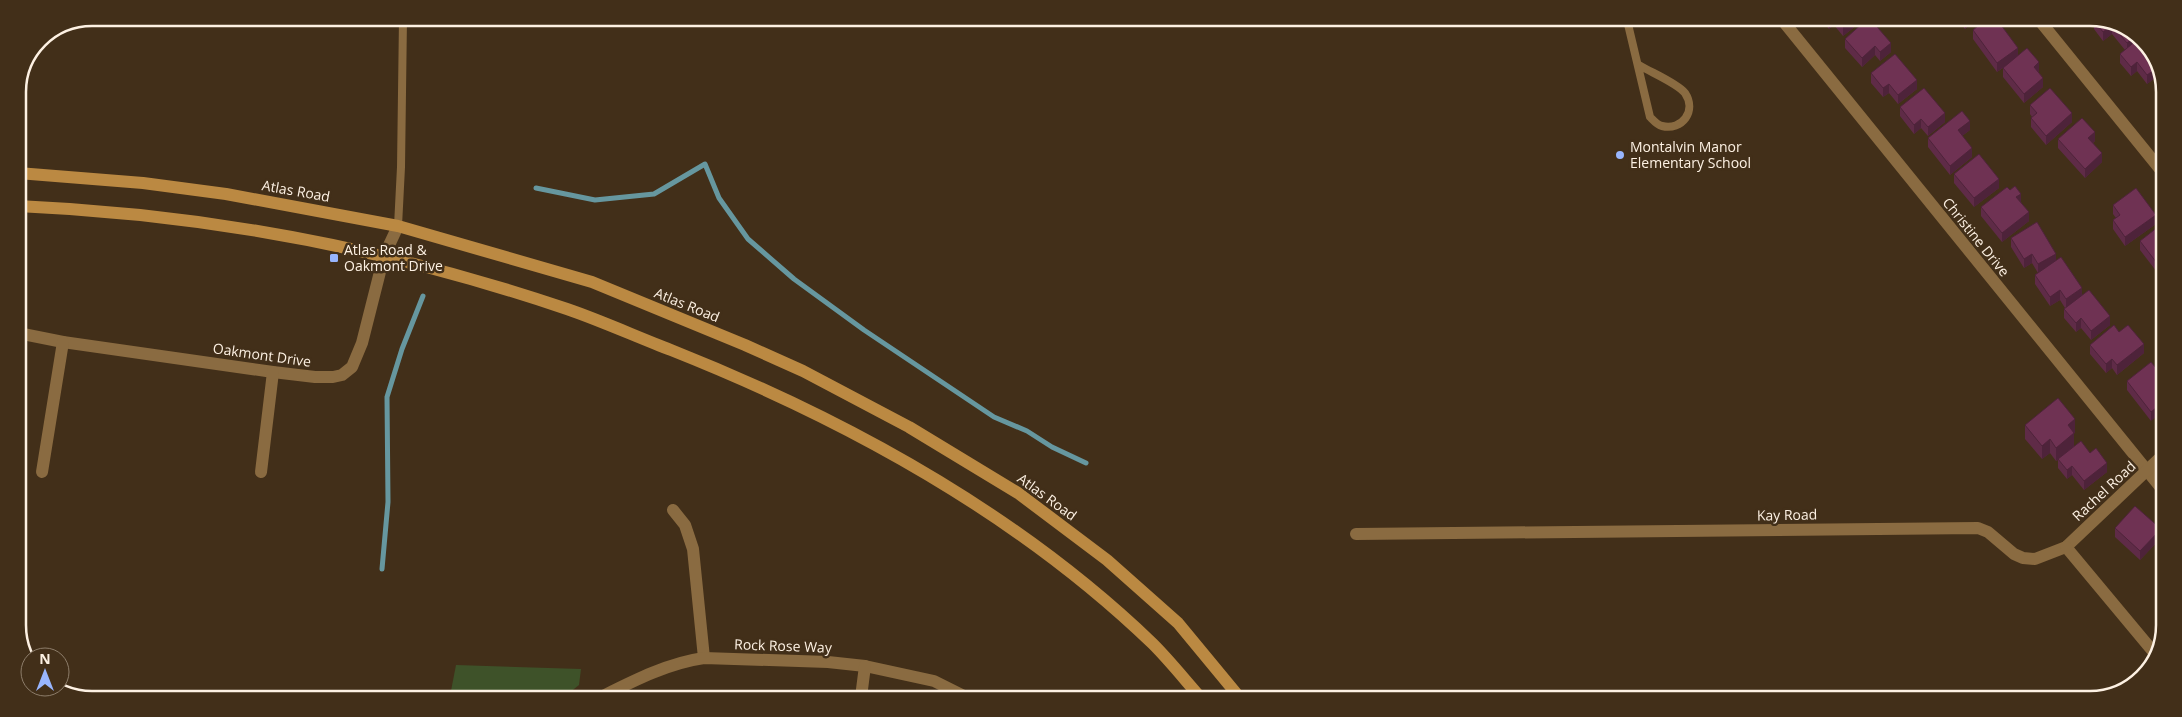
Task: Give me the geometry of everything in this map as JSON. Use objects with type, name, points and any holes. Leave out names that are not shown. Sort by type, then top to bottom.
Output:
[{"type":"street","name":"Christine Drive","points":[[1787,26],[2156,483]]},
{"type":"street","points":[[2044,26],[2156,164]]},
{"type":"street","name":"Atlas Road","points":[[26,174],[143,183],[226,194],[398,226],[592,282],[745,344],[803,371],[908,427],[1018,493],[1106,560],[1178,623],[1234,691]]},
{"type":"street","points":[[26,207],[140,215],[221,226],[384,256],[570,310],[732,374],[789,400],[892,455],[1000,520],[1086,585],[1155,646],[1195,691]]},
{"type":"street","name":"Oakmont Drive","points":[[26,335],[315,378],[333,378],[352,367],[362,342],[384,256],[398,226]]},
{"type":"street","points":[[42,472],[63,342]]},
{"type":"street","points":[[261,472],[273,372]]},
{"type":"street","name":"Rachel Road","points":[[2066,547],[2156,462]]},
{"type":"street","points":[[673,510],[684,525],[692,548],[704,658]]},
{"type":"street","name":"Kay Road","points":[[1356,534],[1978,528],[1988,532],[2014,554],[2023,558],[2035,559],[2066,547]]},
{"type":"street","points":[[2066,547],[2151,649]]},
{"type":"street","name":"Rock Rose Way","points":[[614,691],[689,660],[704,658],[828,662],[865,666],[934,681],[954,691]]},
{"type":"street","points":[[862,691],[865,666]]},
{"type":"lane","points":[[398,226],[401,167],[403,26]]},
{"type":"lane","points":[[1628,26],[1650,117],[1660,126],[1676,127],[1686,120],[1690,106],[1684,93],[1638,65]]},
{"type":"green space","points":[[456,665],[581,669],[579,685],[572,691],[451,691]]},
{"type":"building","points":[[1859,26],[1876,26],[1891,43],[1880,52],[1875,46],[1862,58],[1845,39]]},
{"type":"building","points":[[1978,26],[2002,26],[2018,48],[1997,63],[1973,30]]},
{"type":"building","points":[[2119,33],[2130,41],[2127,43]]},
{"type":"building","points":[[2133,43],[2147,59],[2152,71],[2147,75],[2137,62],[2131,67],[2120,54]]},
{"type":"building","points":[[2027,48],[2039,62],[2034,67],[2043,78],[2024,94],[2003,68]]},
{"type":"building","points":[[1895,54],[1917,80],[1898,95],[1889,84],[1883,88],[1871,73]]},
{"type":"building","points":[[1924,88],[1945,113],[1928,127],[1921,119],[1914,125],[1900,107]]},
{"type":"building","points":[[2050,88],[2072,113],[2046,136],[2031,118],[2037,113],[2030,105]]},
{"type":"building","points":[[1962,111],[1970,121],[1958,130],[1972,148],[1950,166],[1928,138]]},
{"type":"building","points":[[2082,118],[2095,132],[2088,138],[2102,153],[2085,169],[2058,139]]},
{"type":"building","points":[[1979,154],[1999,179],[1974,198],[1954,174]]},
{"type":"building","points":[[2015,186],[2021,194],[2016,197],[2029,212],[2002,233],[1981,207],[2007,187],[2010,190]]},
{"type":"building","points":[[2136,188],[2156,215],[2125,237],[2113,220],[2120,215],[2113,205]]},
{"type":"building","points":[[2037,222],[2056,254],[2038,264],[2032,254],[2024,259],[2011,238]]},
{"type":"building","points":[[2156,228],[2156,262],[2140,241]]},
{"type":"building","points":[[2061,257],[2082,288],[2066,299],[2060,290],[2050,297],[2035,275]]},
{"type":"building","points":[[2089,290],[2110,316],[2091,331],[2081,318],[2076,323],[2064,309]]},
{"type":"building","points":[[2114,325],[2119,332],[2128,325],[2144,344],[2117,365],[2112,359],[2106,364],[2090,345]]},
{"type":"building","points":[[2151,362],[2156,368],[2156,408],[2151,412],[2127,381]]},
{"type":"building","points":[[2058,398],[2075,419],[2068,425],[2074,433],[2056,448],[2050,439],[2042,446],[2025,425]]},
{"type":"building","points":[[2081,441],[2090,453],[2096,448],[2107,463],[2084,481],[2072,466],[2067,470],[2058,459]]},
{"type":"building","points":[[2135,506],[2156,525],[2156,534],[2140,551],[2115,528]]},
{"type":"waterway","points":[[536,188],[595,200],[654,194],[705,164],[719,198],[748,239],[794,279],[864,330],[994,417],[1027,431],[1052,447],[1086,463]]},
{"type":"waterway","points":[[382,569],[388,502],[387,397],[402,349],[423,296]]},
{"type":"place","name":"Montalvin Manor Elementary School","points":[[1620,155]]},
{"type":"place","name":"Atlas Road & Oakmont Drive","points":[[334,258]]}]
